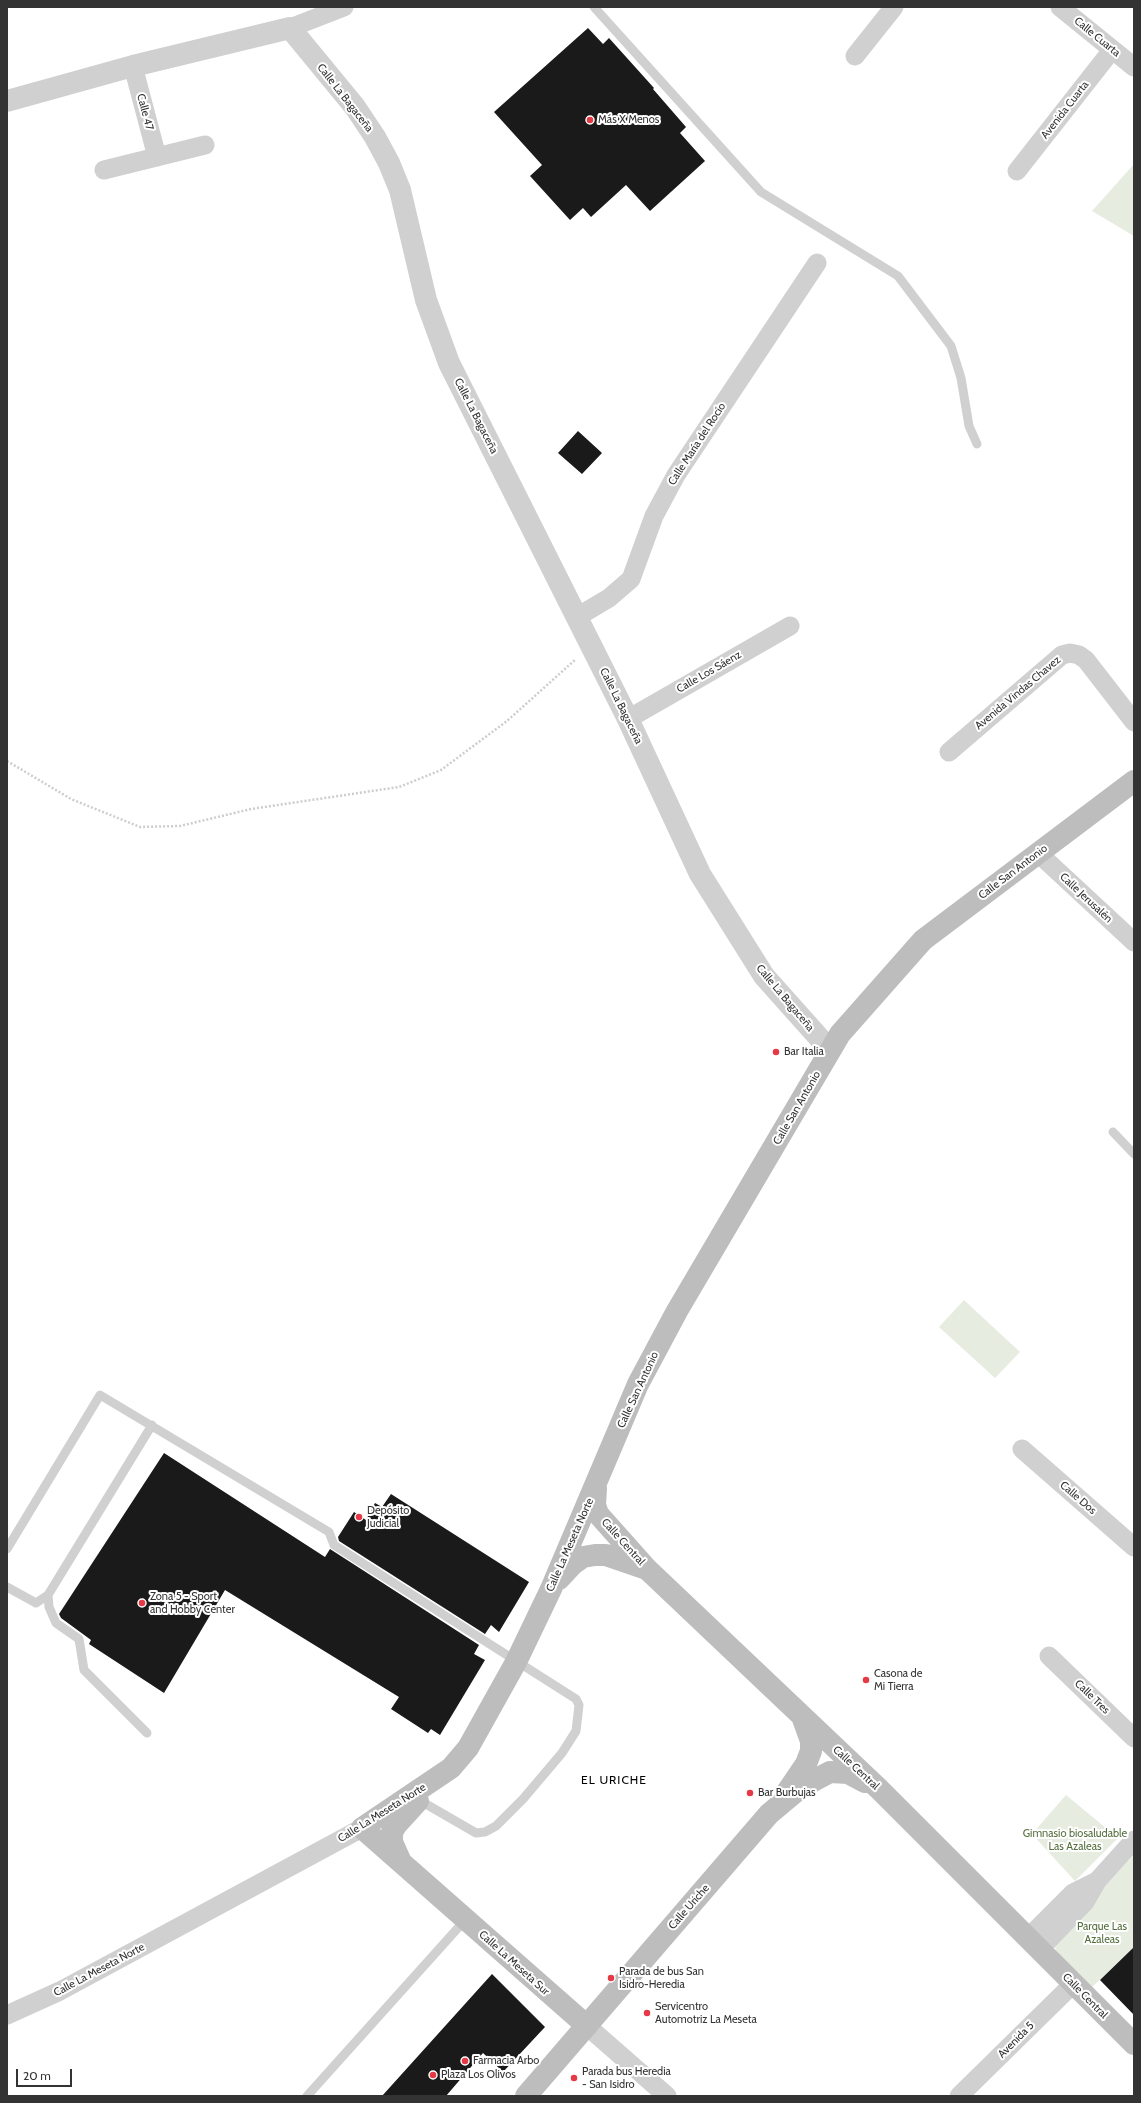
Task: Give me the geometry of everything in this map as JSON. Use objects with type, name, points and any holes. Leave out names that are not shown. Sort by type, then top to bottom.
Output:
[{"type":"main road","name":"Calle San Antonio","points":[[596,1484],[638,1384],[677,1311],[840,1034],[923,940],[1134,780]]},
{"type":"main road","name":"Calle Central","points":[[596,1484],[595,1506],[598,1514],[647,1569],[802,1718],[879,1789],[1134,2044]]},
{"type":"main road","name":"Calle La Meseta Norte","points":[[362,1828],[451,1768],[468,1748],[516,1662],[551,1589],[596,1484]]},
{"type":"main road","points":[[551,1589],[573,1564],[583,1557],[594,1555],[618,1558],[647,1569]]},
{"type":"main road","points":[[769,1814],[791,1787],[806,1764],[811,1751],[811,1741],[802,1718]]},
{"type":"main road","points":[[400,1860],[392,1842],[392,1832],[397,1824],[419,1800],[451,1768]]},
{"type":"main road","name":"Calle Uriche","points":[[526,2096],[769,1814],[800,1788],[830,1772],[848,1773],[879,1789]]},
{"type":"main road","name":"Calle La Meseta Sur","points":[[362,1828],[587,2026]]},
{"type":"main road","points":[[564,2007],[582,2014],[594,2010],[608,2000]]},
{"type":"street","points":[[7,101],[133,66],[290,28],[344,7]]},
{"type":"street","points":[[855,56],[894,7]]},
{"type":"street","name":"Calle Cuarta","points":[[1060,7],[1134,67]]},
{"type":"street","name":"Calle La Bagaceña","points":[[290,28],[355,107],[375,137],[389,163],[400,190],[426,300],[449,363],[628,718],[700,874],[764,976],[830,1050]]},
{"type":"street","name":"Avenida Cuarta","points":[[1017,171],[1112,50]]},
{"type":"street","name":"Calle 47","points":[[133,66],[157,157]]},
{"type":"street","points":[[104,170],[205,145]]},
{"type":"street","name":"Calle María del Rocío","points":[[577,616],[609,598],[631,579],[654,516],[676,475],[817,263]]},
{"type":"street","name":"Calle Los Sáenz","points":[[628,718],[790,626]]},
{"type":"street","name":"Avenida Vindas Chavez","points":[[949,752],[1062,655],[1070,653],[1080,655],[1086,660],[1134,722]]},
{"type":"street","name":"Calle Jerusalén","points":[[1038,854],[1134,942]]},
{"type":"street","name":"Calle Dos","points":[[1022,1449],[1134,1547]]},
{"type":"street","name":"Calle Tres","points":[[1049,1656],[1134,1738]]},
{"type":"street","name":"Calle La Meseta Norte","points":[[7,2015],[60,1991],[362,1828]]},
{"type":"street","points":[[1034,1944],[1073,1893],[1097,1881],[1134,1840]]},
{"type":"street","name":"Avenida 5","points":[[960,2096],[1073,1984]]},
{"type":"street","name":"Calle La Meseta Sur","points":[[587,2026],[667,2096]]},
{"type":"lane","points":[[594,7],[761,192],[898,276],[951,346],[961,378],[969,426],[977,444]]},
{"type":"lane","points":[[1113,1132],[1134,1154]]},
{"type":"lane","points":[[7,1550],[100,1395],[329,1532],[334,1545],[516,1662],[576,1698],[579,1705],[576,1731],[562,1753],[523,1799],[496,1826],[485,1832],[476,1833],[419,1800]]},
{"type":"lane","points":[[7,1588],[36,1603],[48,1595],[152,1425]]},
{"type":"lane","points":[[48,1595],[49,1607],[56,1623],[79,1639],[84,1670],[147,1733]]},
{"type":"lane","points":[[307,2096],[466,1920]]},
{"type":"path","points":[[7,761],[71,799],[140,827],[180,826],[251,808],[399,787],[441,770],[507,721],[591,646]]},
{"type":"green space","points":[[1134,164],[1134,236],[1092,211]]},
{"type":"green space","points":[[964,1300],[1020,1352],[995,1378],[939,1327]]},
{"type":"green space","name":"Gimnasio biosaludable Las Azaleas","points":[[1066,1795],[1118,1838],[1075,1881],[1032,1834]]},
{"type":"green space","name":"Parque Las Azaleas","points":[[1134,1855],[1134,1947],[1091,1988],[1058,1955],[1055,1947],[1057,1939],[1061,1931]]},
{"type":"building","name":"Más X Menos","points":[[588,28],[603,44],[609,38],[654,88],[653,89],[686,127],[680,133],[705,161],[650,211],[626,185],[591,217],[583,208],[570,220],[530,176],[542,165],[494,112]]},
{"type":"building","points":[[578,431],[602,453],[582,474],[558,453]]},
{"type":"building","name":"Zona 5 - Sport and Hobby Center","points":[[164,1453],[325,1557],[330,1549],[479,1645],[474,1654],[485,1660],[440,1735],[431,1729],[428,1733],[391,1709],[399,1697],[225,1590],[164,1693],[89,1644],[91,1640],[61,1618],[59,1614]]},
{"type":"building","points":[[391,1494],[529,1582],[499,1632],[491,1625],[485,1634],[339,1541],[338,1537],[354,1512],[366,1520],[375,1503],[382,1507]]},
{"type":"building","points":[[1134,1947],[1134,2015],[1100,1980]]},
{"type":"building","points":[[492,1974],[545,2027],[503,2072],[483,2053],[446,2096],[382,2096]]},
{"type":"place","name":"Más X Menos","points":[[590,120]]},
{"type":"place","name":"Bar Italia","points":[[776,1052]]},
{"type":"place","name":"Depósito Judicial","points":[[359,1517]]},
{"type":"place","name":"Zona 5 - Sport and Hobby Center","points":[[142,1603]]},
{"type":"place","name":"Casona de Mi Tierra","points":[[866,1680]]},
{"type":"place","name":"Bar Burbujas","points":[[750,1793]]},
{"type":"place","name":"Parada de bus San Isidro-Heredia","points":[[611,1978]]},
{"type":"place","name":"Servicentro Automotriz La Meseta","points":[[647,2013]]},
{"type":"place","name":"Farmacia Arbo","points":[[465,2061]]},
{"type":"place","name":"Plaza Los Olivos","points":[[433,2075]]},
{"type":"place","name":"Parada bus Heredia - San Isidro","points":[[574,2078]]},
{"type":"district","name":"EL URICHE","points":[[614,1780]]}]
